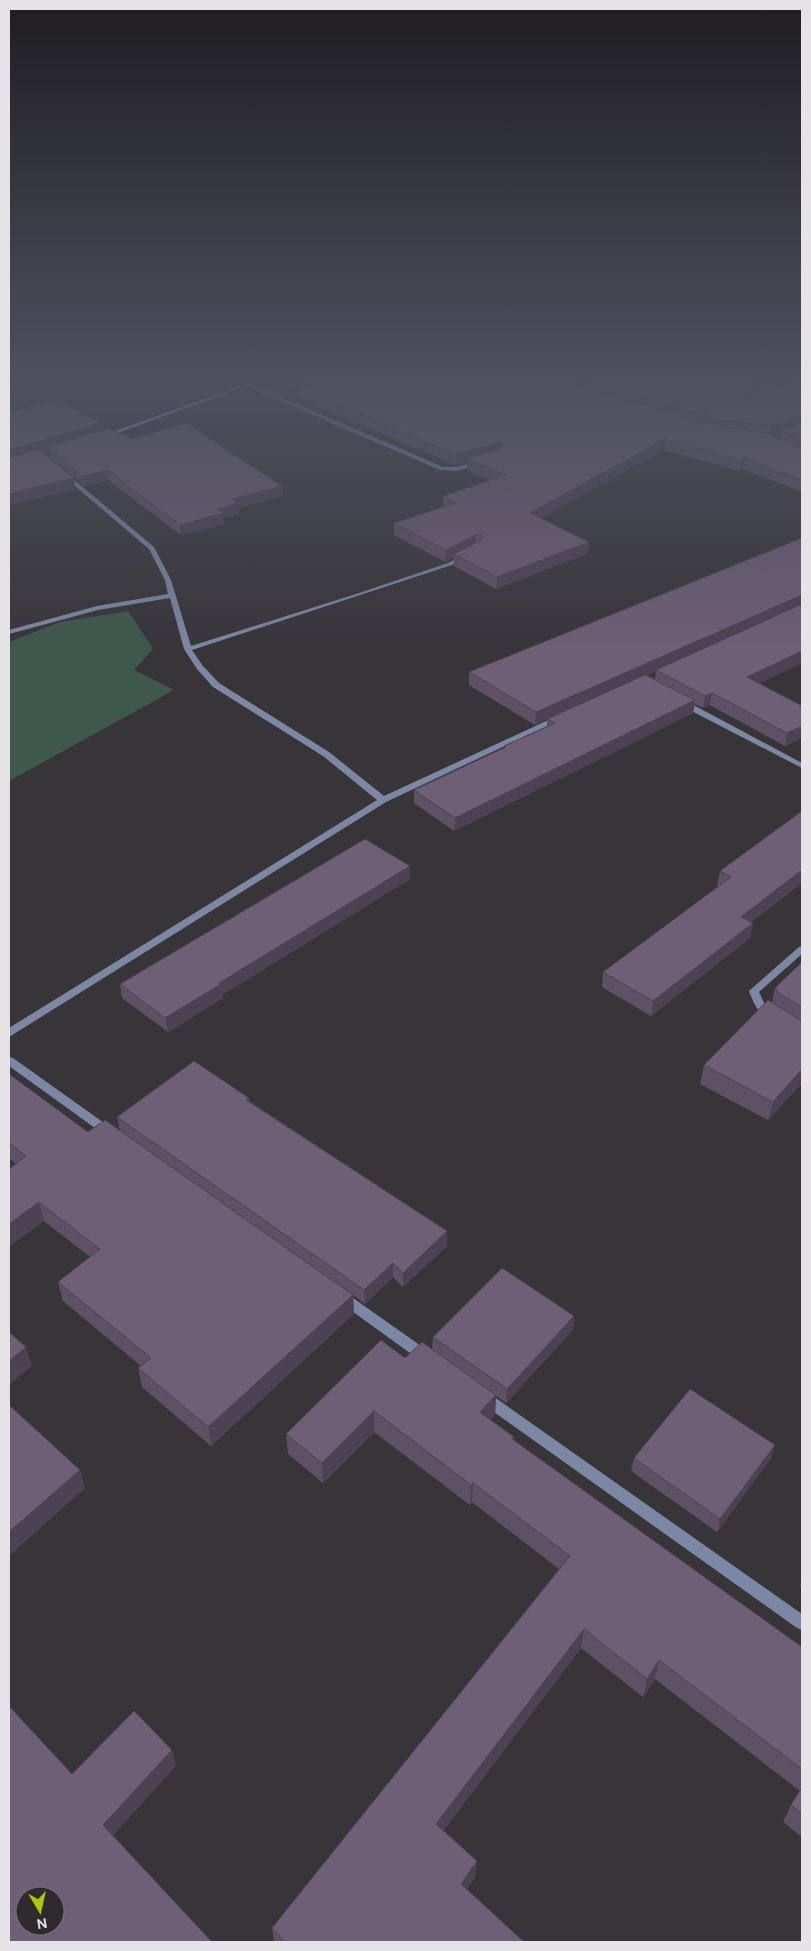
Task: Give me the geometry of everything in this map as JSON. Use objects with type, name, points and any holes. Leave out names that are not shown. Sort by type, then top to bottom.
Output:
[{"type":"street","points":[[57,468],[152,548],[168,580],[188,649],[200,667],[216,685],[326,754],[383,800]]},
{"type":"street","points":[[440,468],[461,468]]},
{"type":"street","points":[[188,649],[450,564],[471,552]]},
{"type":"street","points":[[9,632],[97,608],[172,595]]},
{"type":"street","points":[[676,699],[802,766]]},
{"type":"street","points":[[9,1033],[383,800],[570,714]]},
{"type":"street","points":[[778,1020],[763,1011],[754,991],[802,949]]},
{"type":"street","points":[[9,1061],[122,1141]]},
{"type":"street","points":[[333,1290],[438,1365]]},
{"type":"street","points":[[470,1388],[802,1623]]},
{"type":"green space","points":[[128,611],[153,649],[134,670],[174,690],[9,781],[9,642],[60,622]]},
{"type":"building","points":[[9,468],[62,468],[74,478],[9,494]]},
{"type":"building","points":[[73,468],[255,468],[282,486],[232,499],[238,503],[217,509],[223,513],[180,525],[107,470],[83,476]]},
{"type":"building","points":[[489,468],[612,468],[530,513],[589,542],[497,577],[454,554],[481,540],[482,535],[476,535],[446,550],[394,523],[456,503],[443,496],[506,475]]},
{"type":"building","points":[[770,468],[802,468],[802,481]]},
{"type":"building","points":[[802,538],[802,595],[536,712],[469,672]]},
{"type":"building","points":[[802,604],[802,651],[747,677],[802,706],[802,726],[787,733],[712,693],[705,696],[656,670]]},
{"type":"building","points":[[645,675],[695,700],[455,818],[414,790],[555,723],[547,719]]},
{"type":"building","points":[[802,811],[802,870],[741,917],[753,923],[653,1001],[603,972],[731,877],[720,871]]},
{"type":"building","points":[[365,839],[410,866],[165,1018],[120,984]]},
{"type":"building","points":[[802,962],[802,1007],[777,992],[778,990],[775,988]]},
{"type":"building","points":[[768,1000],[802,1021],[802,1069],[773,1102],[704,1065]]},
{"type":"building","points":[[194,1061],[249,1098],[246,1100],[447,1231],[403,1273],[393,1263],[364,1290],[117,1117]]},
{"type":"building","points":[[9,1074],[88,1132],[105,1120],[353,1295],[208,1427],[138,1368],[151,1358],[58,1282],[100,1249],[39,1202],[9,1224],[9,1169],[26,1156],[9,1143]]},
{"type":"building","points":[[502,1268],[574,1316],[507,1389],[433,1337]]},
{"type":"building","points":[[9,1332],[26,1347],[9,1361]]},
{"type":"building","points":[[381,1340],[405,1358],[422,1342],[496,1395],[480,1412],[514,1437],[512,1439],[802,1647],[802,1769],[659,1660],[647,1679],[584,1629],[436,1824],[477,1861],[461,1884],[524,1942],[285,1942],[272,1928],[570,1556],[473,1483],[471,1485],[374,1411],[322,1463],[286,1434]]},
{"type":"building","points":[[690,1389],[775,1445],[720,1519],[634,1458]]},
{"type":"building","points":[[9,1405],[80,1470],[9,1532]]},
{"type":"building","points":[[9,1706],[72,1774],[134,1711],[172,1750],[103,1825],[212,1942],[9,1942]]},
{"type":"building","points":[[802,1787],[802,1814],[791,1805]]}]
